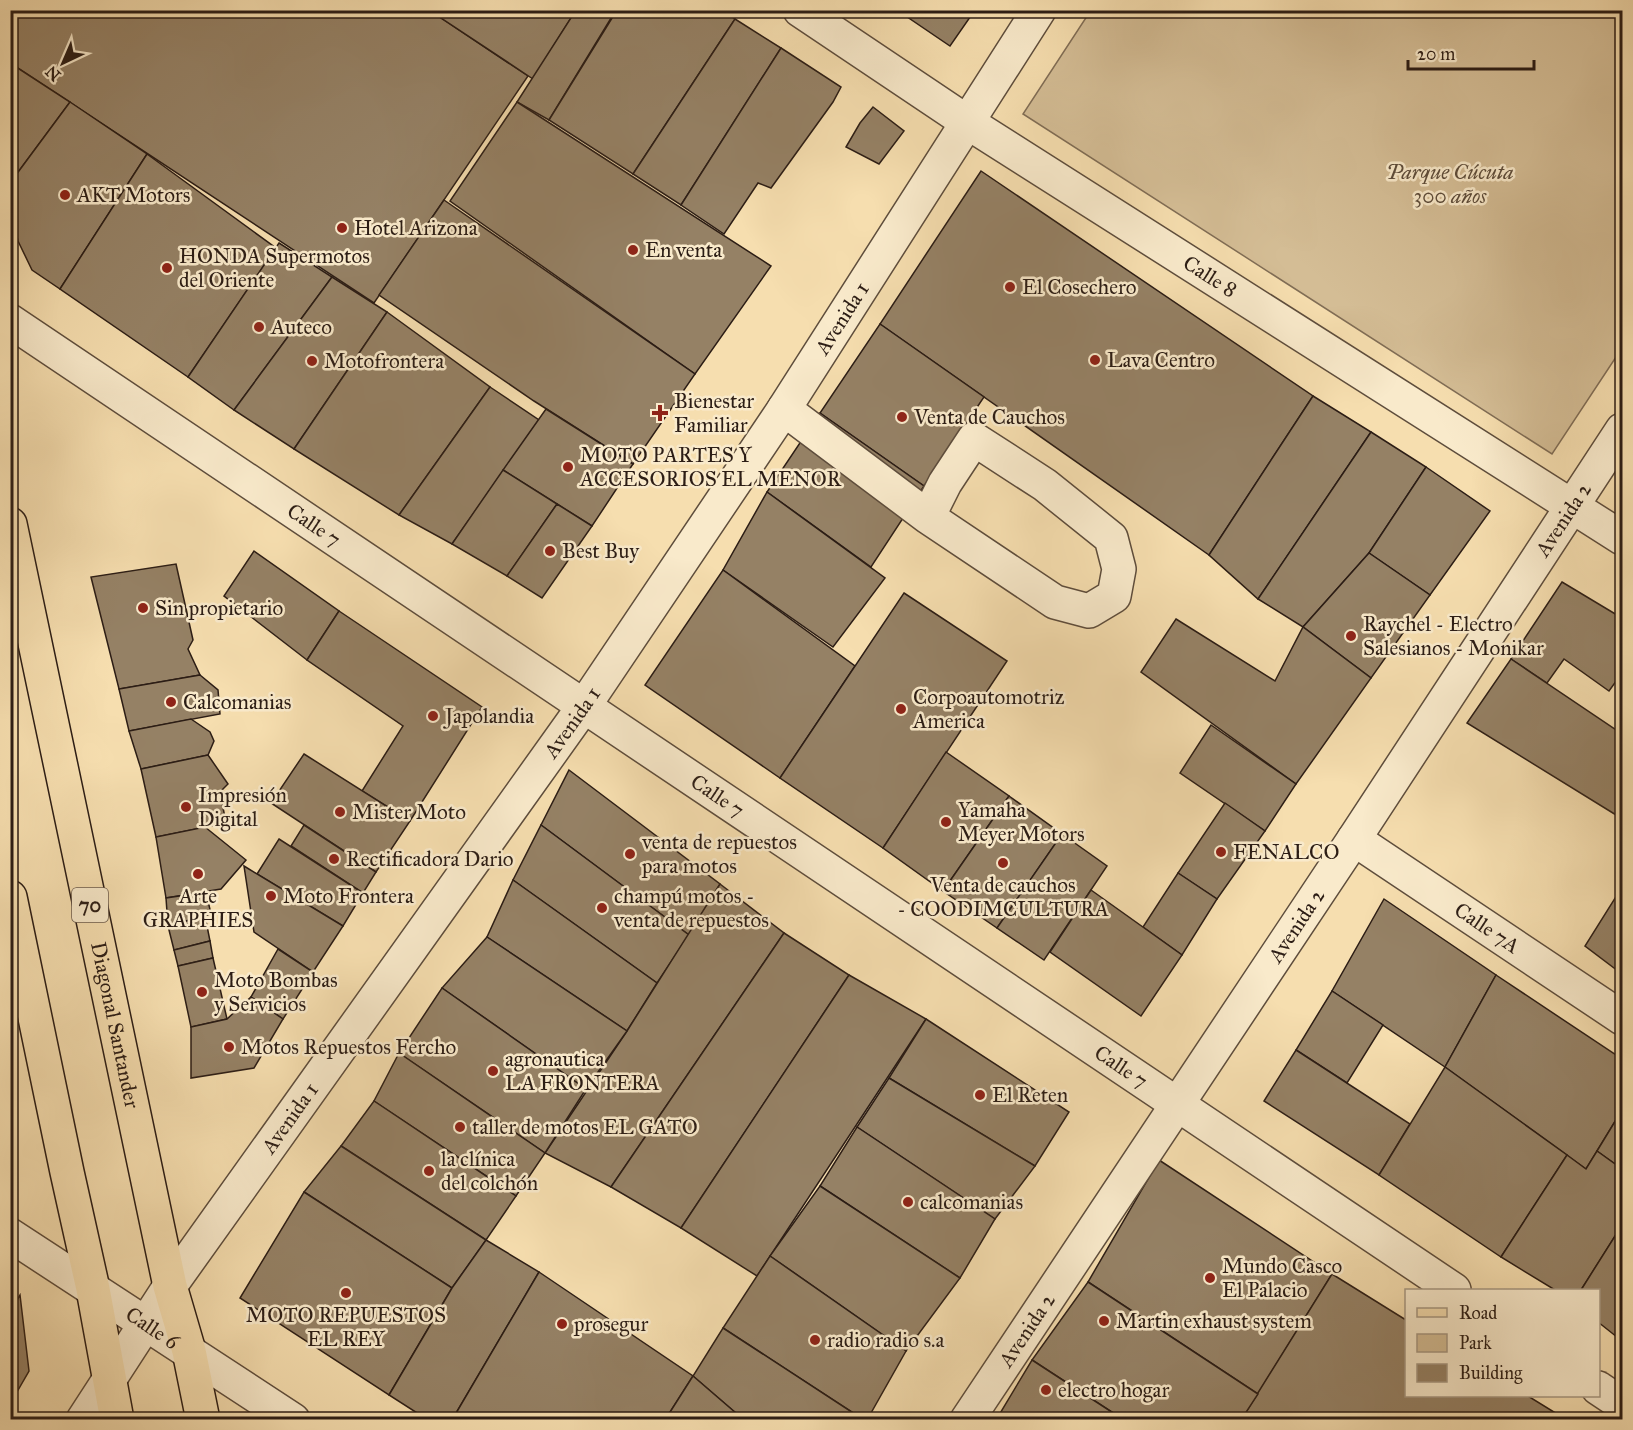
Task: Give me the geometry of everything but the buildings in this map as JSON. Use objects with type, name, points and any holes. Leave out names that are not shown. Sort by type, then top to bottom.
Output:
[{"type":"main road","name":"Diagonal Santander","points":[[10,524],[170,1286],[189,1351],[202,1419]]},
{"type":"main road","points":[[10,897],[93,1289],[117,1419]]},
{"type":"street","name":"Calle 8","points":[[800,10],[967,122],[1623,538]]},
{"type":"street","name":"Avenida 1","points":[[83,1419],[170,1286],[584,706],[784,409],[1039,10]]},
{"type":"street","name":"Calle 7","points":[[10,321],[1453,1289]]},
{"type":"street","points":[[784,409],[928,518],[1055,602],[1089,611],[1114,596],[1119,569],[1111,538],[1045,485],[974,439],[945,483],[928,518]]},
{"type":"street","name":"Avenida 2","points":[[967,1419],[1354,839],[1623,430]]},
{"type":"street","name":"Calle 7A","points":[[1354,839],[1623,1018]]},
{"type":"street","name":"Calle 6","points":[[10,1235],[293,1419]]},
{"type":"street","points":[[1600,1389],[1623,1404]]},
{"type":"green space","name":"Parque Cúcuta 300 años","points":[[1091,10],[1622,11],[1622,348],[1552,454],[1023,114]]},
{"type":"place","name":"AKT Motors","points":[[65,195]]},
{"type":"place","name":"Hotel Arizona","points":[[342,228]]},
{"type":"place","name":"En venta","points":[[633,250]]},
{"type":"place","name":"HONDA Supermotos del Oriente","points":[[167,268]]},
{"type":"place","name":"El Cosechero","points":[[1010,287]]},
{"type":"place","name":"Auteco","points":[[259,327]]},
{"type":"place","name":"Lava Centro","points":[[1095,360]]},
{"type":"place","name":"Motofrontera","points":[[312,361]]},
{"type":"place","name":"Bienestar Familiar","points":[[660,413]]},
{"type":"place","name":"Venta de Cauchos","points":[[902,417]]},
{"type":"place","name":"MOTO PARTES Y ACCESORIOS EL MENOR","points":[[568,467]]},
{"type":"place","name":"Best Buy","points":[[550,551]]},
{"type":"place","name":"Sin propietario","points":[[143,608]]},
{"type":"place","name":"Raychel - Electro Salesianos - Monikar","points":[[1351,636]]},
{"type":"place","name":"Calcomanias","points":[[171,702]]},
{"type":"place","name":"Corpoautomotriz America","points":[[901,709]]},
{"type":"place","name":"Japolandia","points":[[433,716]]},
{"type":"place","name":"Impresión Digital","points":[[186,807]]},
{"type":"place","name":"Mister Moto","points":[[340,812]]},
{"type":"place","name":"Yamaha Meyer Motors","points":[[946,822]]},
{"type":"place","name":"FENALCO","points":[[1221,852]]},
{"type":"place","name":"venta de repuestos para motos","points":[[630,854]]},
{"type":"place","name":"Rectificadora Dario","points":[[334,859]]},
{"type":"place","name":"Venta de cauchos - COODIMCULTURA","points":[[1003,863]]},
{"type":"place","name":"Arte GRAPHIES","points":[[198,874]]},
{"type":"place","name":"Moto Frontera","points":[[271,896]]},
{"type":"place","name":"champú motos - venta de repuestos","points":[[602,908]]},
{"type":"place","name":"Moto Bombas y Servicios","points":[[202,992]]},
{"type":"place","name":"Motos Repuestos Fercho","points":[[229,1047]]},
{"type":"place","name":"agronautica LA FRONTERA","points":[[493,1071]]},
{"type":"place","name":"El Reten","points":[[980,1095]]},
{"type":"place","name":"taller de motos EL GATO","points":[[460,1127]]},
{"type":"place","name":"la clínica del colchón","points":[[429,1171]]},
{"type":"place","name":"calcomanias","points":[[908,1202]]},
{"type":"place","name":"Mundo Casco El Palacio","points":[[1210,1278]]},
{"type":"place","name":"MOTO REPUESTOS EL REY","points":[[346,1293]]},
{"type":"place","name":"Martin exhaust system","points":[[1104,1321]]},
{"type":"place","name":"prosegur","points":[[562,1324]]},
{"type":"place","name":"radio radio s.a","points":[[815,1340]]},
{"type":"place","name":"electro hogar","points":[[1046,1390]]}]
